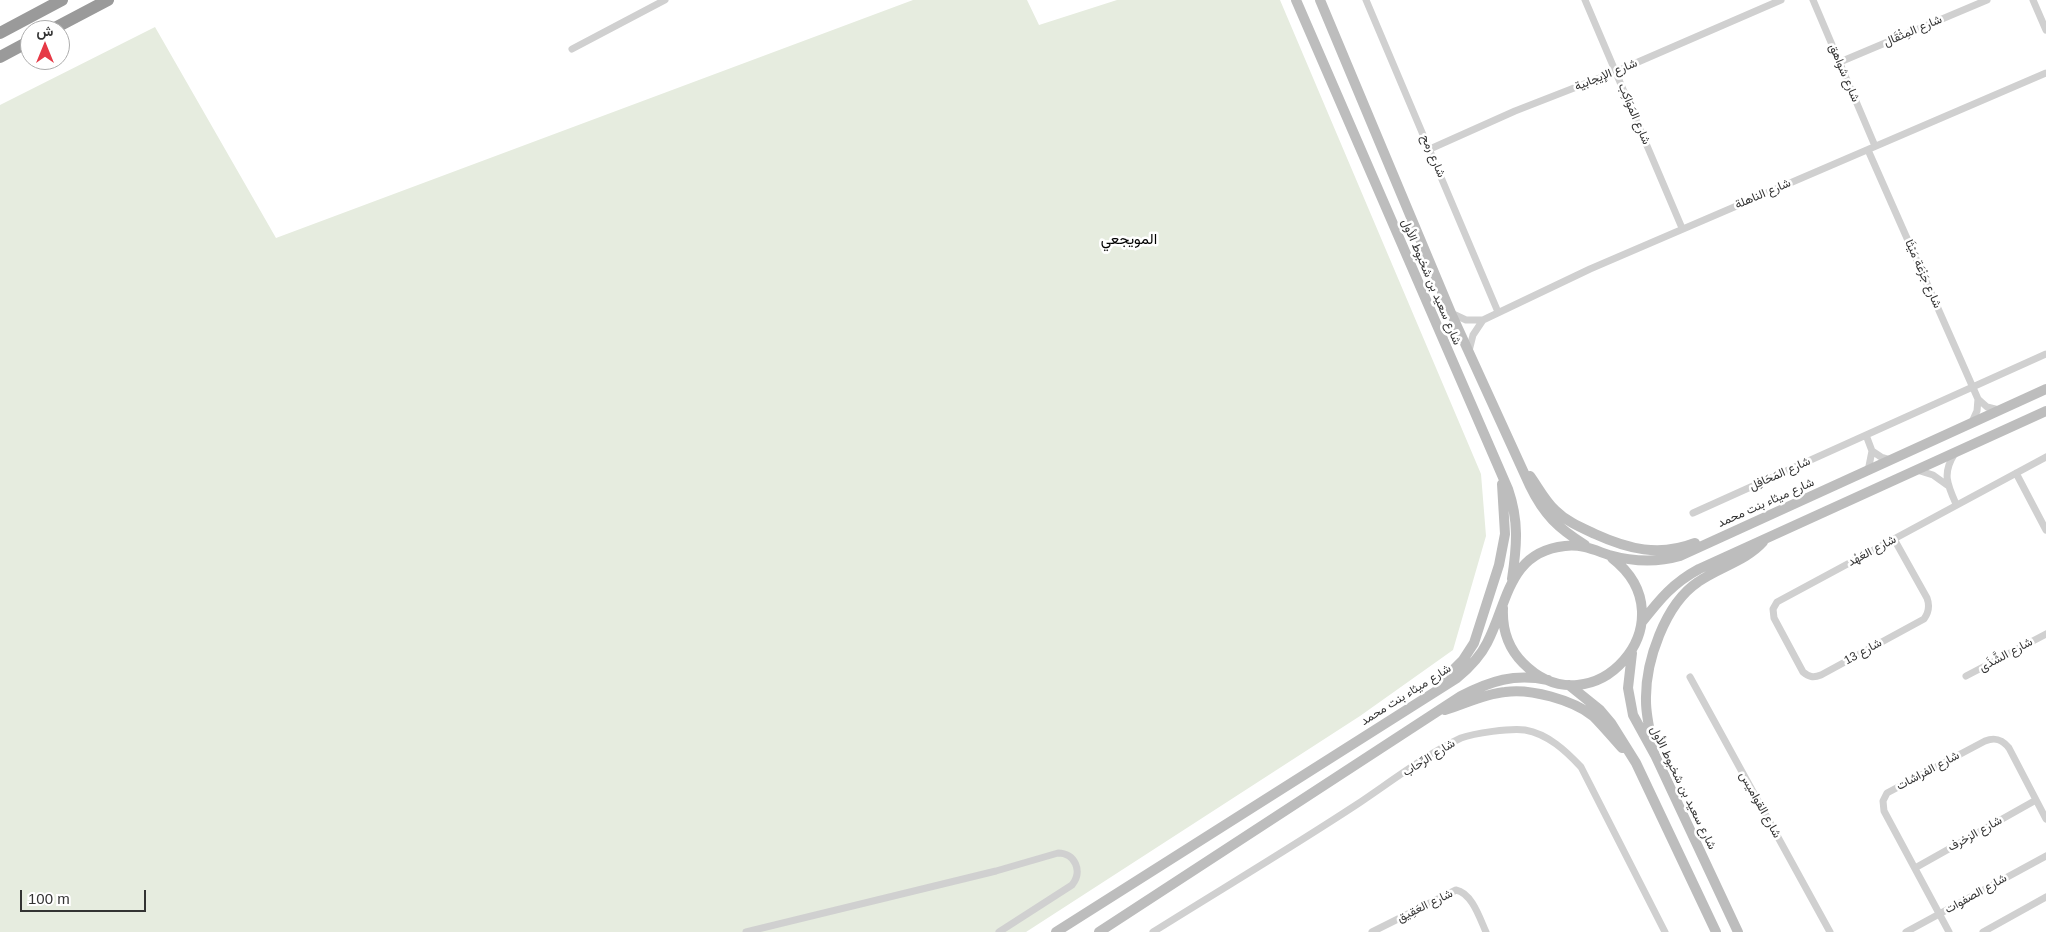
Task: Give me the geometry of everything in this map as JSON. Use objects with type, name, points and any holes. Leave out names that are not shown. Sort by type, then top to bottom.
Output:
[{"type":"highway","points":[[0,33],[62,0]]},
{"type":"highway","points":[[70,20],[108,0]]},
{"type":"highway","points":[[0,57],[20,46]]},
{"type":"main road","name":"شارع سعيد بن شخبوط الأول","points":[[1296,0],[1512,501],[1516,527],[1516,553],[1512,579]]},
{"type":"main road","name":"شارع سعيد بن شخبوط الأول","points":[[1320,0],[1451,312],[1530,486],[1544,512],[1557,526],[1590,548]]},
{"type":"main road","name":"شارع ميثاء بنت محمد","points":[[1056,932],[1457,678],[1474,663],[1486,644],[1512,579],[1524,565],[1547,550],[1574,545],[1636,561],[1666,560],[1680,556],[2046,390]]},
{"type":"main road","points":[[1642,622],[1658,600],[1684,577],[1767,537],[2046,411]]},
{"type":"main road","points":[[1522,466],[1562,517],[1624,546],[1647,550],[1671,550],[1686,546],[1726,529],[1747,525]]},
{"type":"main road","points":[[1424,698],[1463,660],[1478,634],[1504,550],[1505,518],[1501,474]]},
{"type":"main road","points":[[1655,755],[1646,709],[1647,680],[1651,660],[1669,611],[1696,583],[1755,550],[1767,537]]},
{"type":"main road","points":[[1102,931],[1461,696],[1497,681],[1520,677],[1582,684],[1607,676],[1618,668],[1633,650],[1640,632],[1642,622],[1641,602],[1634,583],[1622,566],[1607,554]]},
{"type":"main road","points":[[1504,600],[1502,620],[1511,648],[1530,670],[1548,680]]},
{"type":"main road","name":"شارع سعيد بن شخبوط الأول","points":[[1633,650],[1629,675],[1630,702],[1638,727],[1655,755],[1738,932]]},
{"type":"main road","points":[[1569,684],[1600,710],[1611,723],[1636,763],[1716,932]]},
{"type":"main road","points":[[1431,715],[1484,696],[1506,691],[1544,695],[1572,704],[1592,716],[1636,763]]},
{"type":"street","points":[[572,49],[665,0]]},
{"type":"street","name":"شارع المَوَاكِب","points":[[1584,0],[1682,228]]},
{"type":"street","name":"شارع الإيجابية","points":[[1430,149],[1515,111],[1615,72],[1781,0]]},
{"type":"street","name":"شارع شواهق","points":[[1813,0],[1840,62],[1871,148]]},
{"type":"street","name":"شارع المِثْقَال","points":[[1840,62],[1987,0]]},
{"type":"street","points":[[2033,0],[2046,30]]},
{"type":"street","name":"شارع رمح","points":[[1368,1],[1498,312]]},
{"type":"street","name":"شارع الناهلة","points":[[1483,320],[1590,268],[2046,73]]},
{"type":"street","name":"شارع جَزْعَة مَيْثَا","points":[[1871,148],[1978,399]]},
{"type":"street","points":[[1451,312],[1466,320],[1483,320]]},
{"type":"street","points":[[1469,353],[1473,335],[1483,320]]},
{"type":"street","name":"شارع المَحَافِل","points":[[1693,513],[2046,354]]},
{"type":"street","points":[[1978,399],[1988,407],[2001,410]]},
{"type":"street","points":[[1972,423],[1977,412],[1978,399]]},
{"type":"street","points":[[1866,436],[1872,451],[1868,471]]},
{"type":"street","points":[[1872,451],[1891,460]]},
{"type":"street","points":[[1947,485],[1948,468],[1956,452]]},
{"type":"street","name":"شارع العَهْد","points":[[1787,596],[2046,456]]},
{"type":"street","points":[[1918,470],[1934,475],[1947,485],[1956,504]]},
{"type":"street","points":[[2016,473],[2046,530]]},
{"type":"street","name":"شارع 13","points":[[1787,596],[1774,605],[1774,618],[1803,672],[1811,677],[1816,677],[1924,618],[1926,615],[1929,607],[1927,598],[1894,539]]},
{"type":"street","name":"شارع الشَّذَى","points":[[1966,676],[2046,634]]},
{"type":"street","name":"شارع القواميس","points":[[1690,677],[1830,932]]},
{"type":"street","name":"شارع الرِّحاب","points":[[1153,932],[1446,746],[1463,737],[1482,733],[1524,730],[1546,738],[1559,746],[1581,767],[1665,932]]},
{"type":"street","name":"شارع الفراشات","points":[[1949,932],[1884,810],[1883,801],[1887,792],[1992,739],[2005,742],[2046,819]]},
{"type":"street","name":"شارع الزخرف","points":[[1914,868],[2036,800]]},
{"type":"street","points":[[746,932],[996,871],[1058,853],[1066,854],[1073,859],[1078,870],[1072,885],[999,932]]},
{"type":"street","name":"شارع الصفوات","points":[[1906,932],[2046,856]]},
{"type":"street","name":"شارع العَقِيق","points":[[1372,932],[1456,890],[1468,896],[1486,932]]},
{"type":"street","points":[[1983,932],[2046,897]]},
{"type":"shaded area","points":[[913,0],[1027,0],[1039,25],[1117,0],[1280,0],[1481,474],[1486,536],[1453,650],[1360,716],[1026,932],[0,932],[0,105],[155,27],[276,238]]},
{"type":"district","name":"المويجعي","points":[[1129,240]]}]
